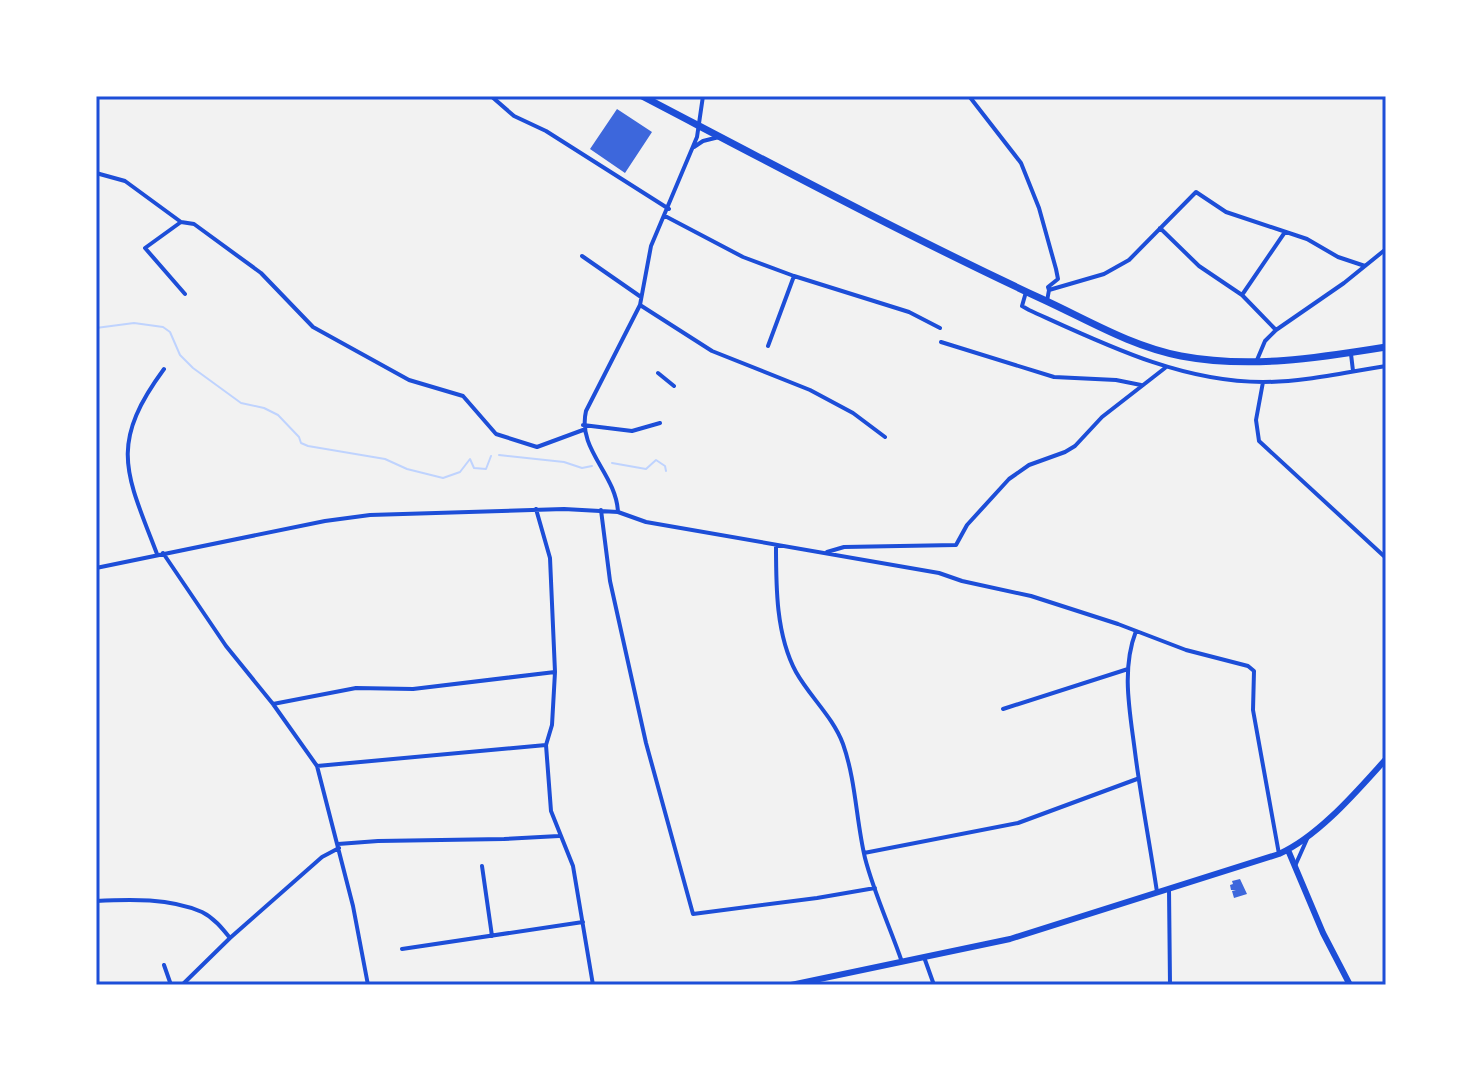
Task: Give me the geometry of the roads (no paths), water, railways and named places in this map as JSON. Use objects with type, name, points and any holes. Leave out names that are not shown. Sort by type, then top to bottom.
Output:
[{"type":"main road","points":[[642,96],[961,262],[1103,330],[1152,349],[1205,360],[1256,363],[1386,347]]},
{"type":"main road","points":[[791,985],[1010,939],[1279,854],[1310,833],[1343,804],[1386,759]]},
{"type":"main road","points":[[1288,850],[1323,933],[1350,985]]},
{"type":"street","points":[[491,96],[514,116],[546,131],[669,209]]},
{"type":"street","points":[[618,512],[617,495],[583,428],[586,411],[640,305],[651,246],[693,148],[700,126],[703,96]]},
{"type":"street","points":[[969,96],[1021,163],[1031,185],[1058,279],[1048,287],[1047,301]]},
{"type":"street","points":[[693,148],[703,141],[721,137]]},
{"type":"street","points":[[96,173],[125,181],[181,222],[194,224],[261,273],[313,327],[409,380],[463,396],[496,434],[537,447],[583,428],[632,431],[660,423]]},
{"type":"street","points":[[1049,290],[1104,274],[1129,260],[1196,192],[1226,212],[1307,239],[1338,257],[1365,266]]},
{"type":"street","points":[[665,216],[743,257],[909,312],[940,328]]},
{"type":"street","points":[[181,222],[145,248],[185,294]]},
{"type":"street","points":[[1160,228],[1199,266],[1242,295],[1276,330]]},
{"type":"street","points":[[1242,295],[1285,232]]},
{"type":"street","points":[[1256,363],[1265,341],[1276,330],[1386,249]]},
{"type":"street","points":[[582,256],[641,297]]},
{"type":"street","points":[[768,346],[794,276]]},
{"type":"street","points":[[1026,292],[1022,306],[1082,335],[1165,368],[1208,377],[1263,382],[1386,366]]},
{"type":"street","points":[[640,305],[712,351],[810,390],[853,413],[885,437]]},
{"type":"street","points":[[941,342],[1054,377],[1116,380],[1142,385]]},
{"type":"street","points":[[1350,352],[1353,371]]},
{"type":"street","points":[[825,553],[844,547],[956,545],[967,525],[1009,479],[1029,465],[1075,446],[1102,417],[1165,368]]},
{"type":"street","points":[[157,554],[130,480],[126,448],[138,410],[164,369]]},
{"type":"street","points":[[658,373],[674,386]]},
{"type":"street","points":[[1263,382],[1256,420],[1259,441],[1386,558]]},
{"type":"street","points":[[96,568],[325,521],[370,515],[536,509],[618,512],[646,522],[939,573],[1031,596],[1186,650],[1248,666],[1254,671],[1253,710],[1279,854]]},
{"type":"street","points":[[536,509],[550,558],[555,672],[552,725],[546,745],[551,811],[573,866],[593,985]]},
{"type":"street","points":[[601,510],[613,594],[646,743],[693,914],[802,901],[875,888]]},
{"type":"street","points":[[776,546],[776,593],[788,656],[840,735],[855,789],[864,853],[902,963]]},
{"type":"street","points":[[163,553],[226,646],[273,704],[317,766],[368,985]]},
{"type":"street","points":[[1136,631],[1128,669],[1129,714],[1157,892]]},
{"type":"street","points":[[1003,709],[1128,669]]},
{"type":"street","points":[[273,704],[356,688],[413,689],[555,672]]},
{"type":"street","points":[[317,766],[546,745]]},
{"type":"street","points":[[864,853],[1018,823],[1137,779]]},
{"type":"street","points":[[1295,866],[1310,833]]},
{"type":"street","points":[[182,985],[230,938],[338,846],[378,841],[559,836]]},
{"type":"street","points":[[482,866],[492,936]]},
{"type":"street","points":[[1169,889],[1170,985]]},
{"type":"street","points":[[96,901],[136,899],[202,912],[218,923],[230,938]]},
{"type":"street","points":[[402,949],[583,922]]},
{"type":"street","points":[[924,957],[934,985]]},
{"type":"street","points":[[164,965],[171,985]]},
{"type":"waterway","points":[[96,328],[134,323],[163,327],[170,332],[180,355],[193,368],[241,403],[278,415],[301,443],[308,446],[385,459],[407,469],[443,478],[460,472],[470,459],[474,468],[486,469],[491,456]]},
{"type":"waterway","points":[[499,455],[564,462],[582,468],[592,466]]},
{"type":"waterway","points":[[612,463],[646,469],[656,460],[665,466],[666,471]]}]
